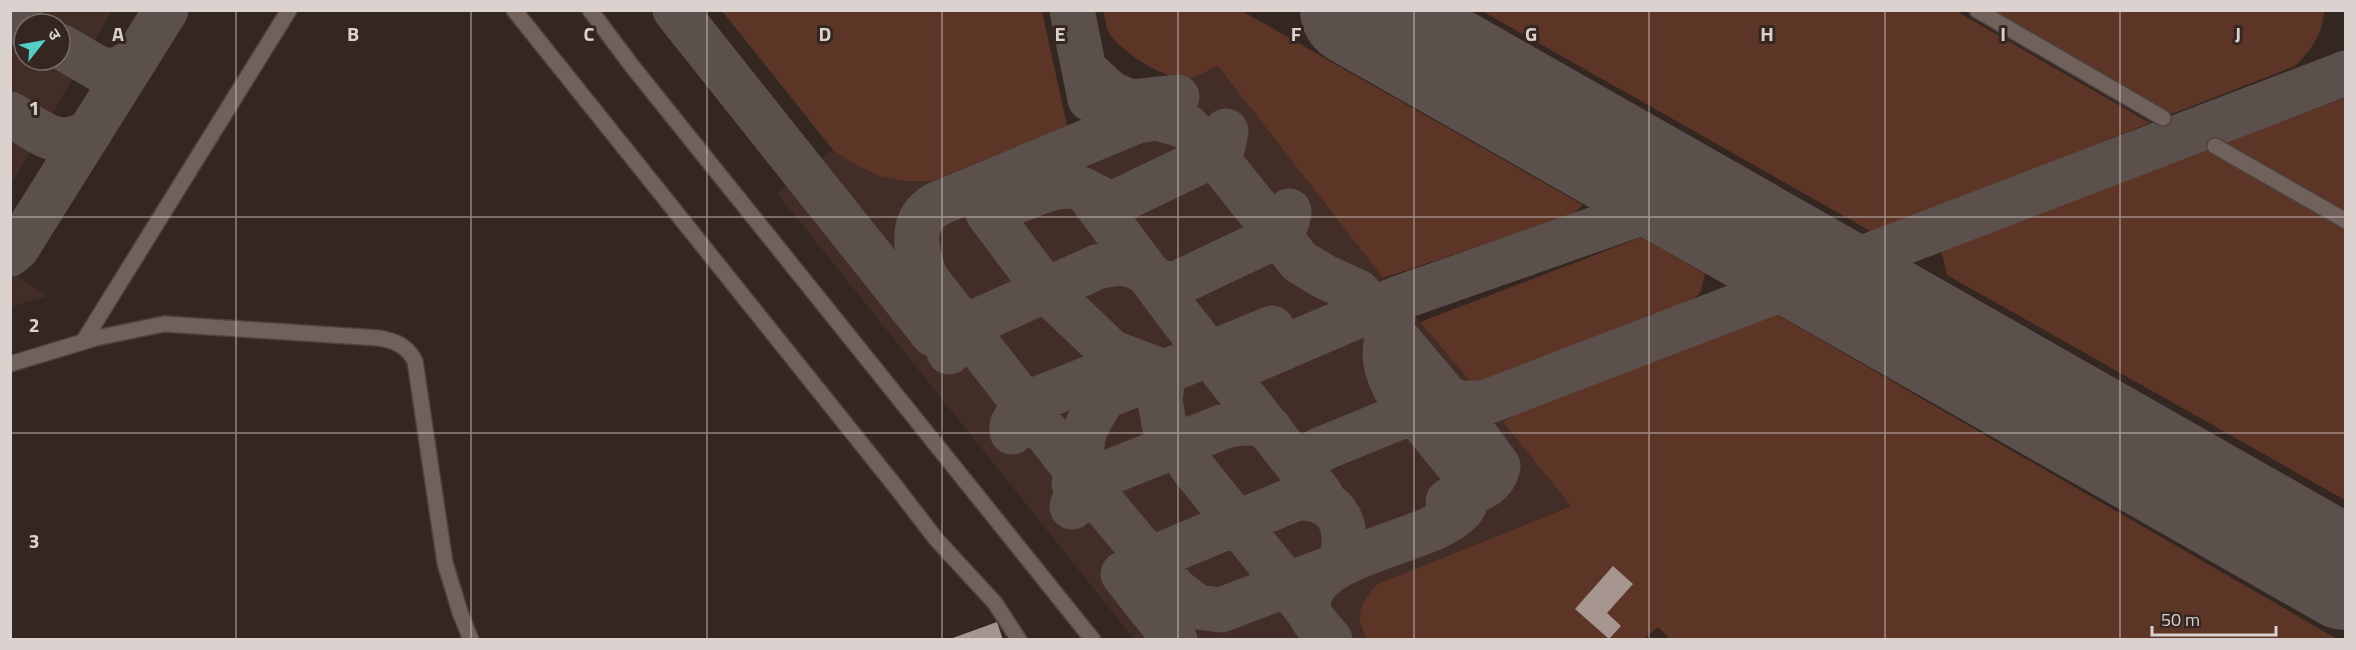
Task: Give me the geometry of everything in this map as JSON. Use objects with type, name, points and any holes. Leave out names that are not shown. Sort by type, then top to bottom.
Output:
[{"type":"lane","points":[[83,342],[289,10]]},
{"type":"lane","points":[[514,10],[936,539],[995,603],[1019,639]]},
{"type":"lane","points":[[590,10],[632,66],[1093,639]]},
{"type":"lane","points":[[1977,10],[2163,118]]},
{"type":"lane","points":[[2216,146],[2346,221]]},
{"type":"lane","points":[[10,364],[83,342],[164,324],[379,338],[390,340],[410,351],[415,361],[419,381],[445,563],[471,639]]},
{"type":"shaded area","points":[[2324,10],[2321,27],[2315,41],[2295,66],[2172,114],[1993,11]]},
{"type":"shaded area","points":[[10,11],[112,11],[11,185]]},
{"type":"shaded area","points":[[722,11],[1042,11],[1067,126],[933,181],[907,181],[879,176],[852,163],[833,150]]},
{"type":"shaded area","points":[[1103,11],[1242,11],[1583,205],[1572,215],[1383,278],[1218,66],[1188,79],[1180,79],[1157,71],[1133,56],[1114,40],[1108,31]]},
{"type":"shaded area","points":[[1482,11],[1956,11],[2150,123],[1874,233]]},
{"type":"shaded area","points":[[1218,66],[1383,278],[1474,386],[1512,374],[1525,408],[1503,422],[1571,506],[1378,584],[1360,628],[1368,639],[1134,639],[777,193],[833,150],[852,163],[933,181]]},
{"type":"shaded area","points":[[2345,98],[2345,213],[2223,143]]},
{"type":"shaded area","points":[[2207,149],[2345,229],[2345,500],[1947,275],[1941,250]]},
{"type":"shaded area","points":[[1642,237],[1705,274],[1701,291],[1687,307],[1512,374],[1474,386],[1420,322]]},
{"type":"shaded area","points":[[11,272],[47,296],[11,307]]},
{"type":"shaded area","points":[[1771,311],[2337,639],[1671,640],[1658,627],[1643,640],[1368,640],[1361,625],[1361,610],[1363,603],[1378,584],[1571,506],[1503,422],[1525,408]]},
{"type":"building","points":[[1613,566],[1633,584],[1607,613],[1621,626],[1609,639],[1575,609]]},
{"type":"building","points":[[997,622],[1003,640],[950,639]]},
{"type":"taxiway","points":[[10,254],[17,248],[166,10]]},
{"type":"taxiway","points":[[675,10],[933,334]]},
{"type":"taxiway","points":[[1072,10],[1090,99]]},
{"type":"taxiway","points":[[72,53],[101,70],[118,70],[135,60]]},
{"type":"taxiway","points":[[1085,70],[1110,93],[1130,102],[1177,97]]},
{"type":"taxiway","points":[[1447,398],[1460,403],[1484,403],[2346,73]]},
{"type":"taxiway","points":[[10,114],[40,132],[58,139],[67,140],[90,132]]},
{"type":"taxiway","points":[[1141,597],[1141,576],[1144,568],[1147,564],[1150,559],[1297,498],[1324,503],[1333,509],[1343,528],[1343,552],[1339,565],[1221,610],[1197,607],[1175,590],[1085,482],[925,277],[917,246],[918,227],[928,211],[937,204],[1137,121],[1157,118],[1186,126],[1214,155],[1300,262],[1325,277],[1358,292],[1455,407]]},
{"type":"taxiway","points":[[1003,207],[1038,192],[1066,186],[1080,188],[1114,203],[1214,155],[1223,146],[1226,131]]},
{"type":"taxiway","points":[[1613,222],[1627,206],[1631,191],[1627,175],[1615,158]]},
{"type":"taxiway","points":[[1009,175],[994,187],[989,197],[988,213],[1045,289],[1111,352],[1164,372],[1160,400],[1164,424],[1192,467],[1309,612]]},
{"type":"taxiway","points":[[1088,193],[1181,318],[1321,495]]},
{"type":"taxiway","points":[[1237,388],[1238,377],[1243,365],[1399,298],[1644,212],[1675,208],[1707,210]]},
{"type":"taxiway","points":[[1151,278],[1164,284],[1178,283],[1277,236],[1287,222],[1289,211]]},
{"type":"taxiway","points":[[1756,239],[1790,254],[1811,259],[1849,257]]},
{"type":"taxiway","points":[[949,352],[956,335],[964,327],[1097,267],[1123,264],[1134,266],[1148,273]]},
{"type":"taxiway","points":[[1789,292],[1803,290],[1831,293],[1898,320]]},
{"type":"taxiway","points":[[1330,640],[1309,610],[1312,590],[1326,574],[1347,561],[1428,530],[1450,519],[1464,506],[1467,498],[1466,475],[1395,388],[1390,378],[1385,353],[1393,318]]},
{"type":"taxiway","points":[[1074,484],[1085,482],[1082,456],[1083,437],[1090,419],[1104,397],[1272,328]]},
{"type":"taxiway","points":[[1012,432],[1012,425],[1023,405],[1132,361]]},
{"type":"taxiway","points":[[1307,479],[1309,461],[1319,450],[1422,408],[1438,405],[1455,407],[1498,466],[1496,474],[1486,485],[1448,501]]},
{"type":"taxiway","points":[[1072,507],[1077,491],[1085,482],[1222,427],[1246,423],[1269,428]]},
{"type":"taxiway","points":[[1123,574],[1175,640]]},
{"type":"runway","points":[[1356,10],[2346,574]]}]
